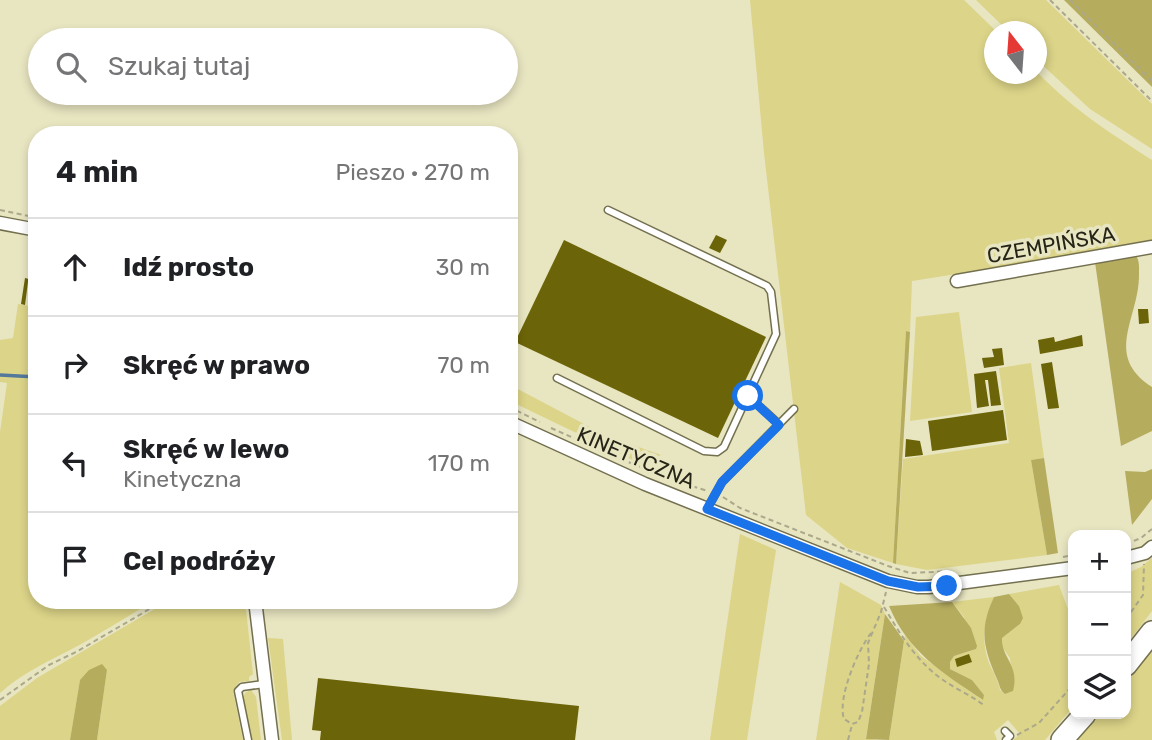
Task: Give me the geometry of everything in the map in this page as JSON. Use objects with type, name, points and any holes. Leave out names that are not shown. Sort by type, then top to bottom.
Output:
[{"type":"highway","points":[[1131,659],[1152,632]]},
{"type":"highway","points":[[1062,740],[1081,719]]},
{"type":"street","points":[[0,223],[28,228]]},
{"type":"street","name":"CZEMPIŃSKA","points":[[957,281],[1152,247]]},
{"type":"street","name":"KINETYCZNA","points":[[518,426],[573,453],[888,581],[929,587],[1068,569]]},
{"type":"street","points":[[1131,556],[1148,550]]},
{"type":"street","points":[[256,609],[272,740]]},
{"type":"lane","points":[[557,378],[708,453],[717,452],[724,447],[776,334],[769,288],[608,210]]},
{"type":"lane","points":[[748,396],[779,425]]},
{"type":"lane","points":[[707,509],[722,482],[794,410]]},
{"type":"lane","points":[[248,740],[238,691],[242,687],[265,684]]},
{"type":"path","points":[[1050,0],[1152,101]]},
{"type":"path","points":[[1070,0],[1152,81]]},
{"type":"path","points":[[0,210],[28,216]]},
{"type":"path","points":[[518,411],[623,460],[715,494],[740,508],[888,566],[910,573],[960,571]]},
{"type":"path","points":[[1131,542],[1152,529]]},
{"type":"path","points":[[1131,612],[1143,595],[1148,550]]},
{"type":"path","points":[[1060,558],[1068,556]]},
{"type":"path","points":[[852,724],[844,719],[842,714],[846,687],[862,644],[871,633],[883,606],[888,581]]},
{"type":"path","points":[[883,606],[926,667],[985,706]]},
{"type":"path","points":[[0,700],[49,665],[149,609]]},
{"type":"path","points":[[852,724],[858,722],[862,712],[871,633]]},
{"type":"path","points":[[1007,736],[1019,734],[1039,723],[1068,691]]},
{"type":"path","points":[[848,740],[852,724]]},
{"type":"shaded area","points":[[750,0],[964,0],[986,21],[984,84],[1047,82],[1078,109],[1152,160],[1152,243],[912,281],[910,332],[906,331],[893,563],[847,548],[806,515],[764,153]]},
{"type":"shaded area","points":[[976,0],[1046,0],[1152,104],[1152,149],[1090,109],[1047,69],[1047,21],[998,21]]},
{"type":"shaded area","points":[[1064,0],[1152,0],[1152,87]]},
{"type":"shaded area","points":[[1135,254],[1139,267],[1138,291],[1126,349],[1129,362],[1137,375],[1152,387],[1152,431],[1121,446],[1095,262]]},
{"type":"shaded area","points":[[18,304],[28,306],[28,609],[141,609],[34,669],[0,693],[0,432],[7,383],[0,382],[0,340],[13,338]]},
{"type":"shaded area","points":[[959,312],[972,412],[910,421],[916,317]]},
{"type":"shaded area","points":[[906,331],[910,332],[896,564],[893,563]]},
{"type":"shaded area","points":[[1031,363],[1044,458],[1031,460],[1047,555],[927,570],[896,564],[903,459],[1009,443],[999,368]]},
{"type":"shaded area","points":[[518,389],[605,435],[661,455],[639,463],[518,405]]},
{"type":"shaded area","points":[[1044,458],[1058,553],[1047,555],[1031,460]]},
{"type":"shaded area","points":[[1152,469],[1152,499],[1132,525],[1125,471],[1145,472]]},
{"type":"shaded area","points":[[740,534],[776,550],[747,740],[710,740]]},
{"type":"shaded area","points":[[1152,558],[1152,611],[1131,638],[1131,572]]},
{"type":"shaded area","points":[[840,582],[881,605],[885,614],[866,738],[876,740],[816,740]]},
{"type":"shaded area","points":[[1059,585],[1068,609],[1068,713],[1045,740],[1013,740],[1020,734],[1008,720],[994,732],[997,740],[889,740],[905,635],[921,656],[982,700],[984,695],[972,680],[950,669],[954,656],[976,649],[964,617],[952,602],[994,597],[986,621],[986,654],[1000,690],[1005,694],[1013,691],[1010,658],[1002,647],[1002,638],[1020,624],[1019,606],[1009,594]]},
{"type":"shaded area","points":[[1009,594],[1019,606],[1023,618],[1020,624],[1002,638],[1002,645],[1014,675],[1013,691],[1005,694],[989,657],[985,629],[994,597]]},
{"type":"shaded area","points":[[952,602],[971,628],[977,646],[976,649],[954,656],[950,669],[972,680],[984,695],[983,700],[941,671],[917,649],[906,636],[889,606]]},
{"type":"shaded area","points":[[155,609],[246,609],[253,674],[249,681],[239,682],[233,691],[243,740],[97,740],[107,670],[80,680],[70,740],[0,740],[0,706],[37,678]]},
{"type":"shaded area","points":[[885,614],[904,641],[889,740],[866,739]]},
{"type":"shaded area","points":[[268,638],[283,639],[292,740],[282,740]]},
{"type":"shaded area","points":[[1152,644],[1152,740],[1071,740],[1089,719],[1131,719],[1131,669]]},
{"type":"shaded area","points":[[102,664],[107,670],[97,740],[70,740],[80,680],[89,670]]},
{"type":"shaded area","points":[[251,690],[256,697],[261,740],[252,740],[243,699],[245,693]]},
{"type":"building","points":[[716,235],[727,240],[720,253],[709,248]]},
{"type":"building","points":[[564,240],[766,337],[718,438],[518,343],[518,336]]},
{"type":"building","points":[[25,278],[28,282],[25,305],[21,304]]},
{"type":"building","points":[[1138,309],[1148,309],[1149,323],[1139,324]]},
{"type":"building","points":[[1082,335],[1083,346],[1040,354],[1038,340],[1054,337],[1055,342]]},
{"type":"building","points":[[1002,348],[1004,365],[984,368],[982,358],[994,357],[992,349]]},
{"type":"building","points":[[1052,362],[1059,408],[1048,409],[1041,364]]},
{"type":"building","points":[[996,371],[1001,405],[991,406],[988,380],[985,380],[989,406],[977,408],[974,374]]},
{"type":"building","points":[[1003,410],[1007,440],[932,451],[928,421]]},
{"type":"building","points":[[906,439],[920,441],[923,455],[905,457]]},
{"type":"building","points":[[969,654],[972,662],[957,667],[955,659]]},
{"type":"building","points":[[318,678],[579,706],[575,740],[320,740],[321,731],[312,730]]},
{"type":"waterway","points":[[0,375],[28,377]]},
{"type":"route","points":[[748,396],[779,425],[722,482],[707,509],[888,581],[918,587],[947,586]]}]
